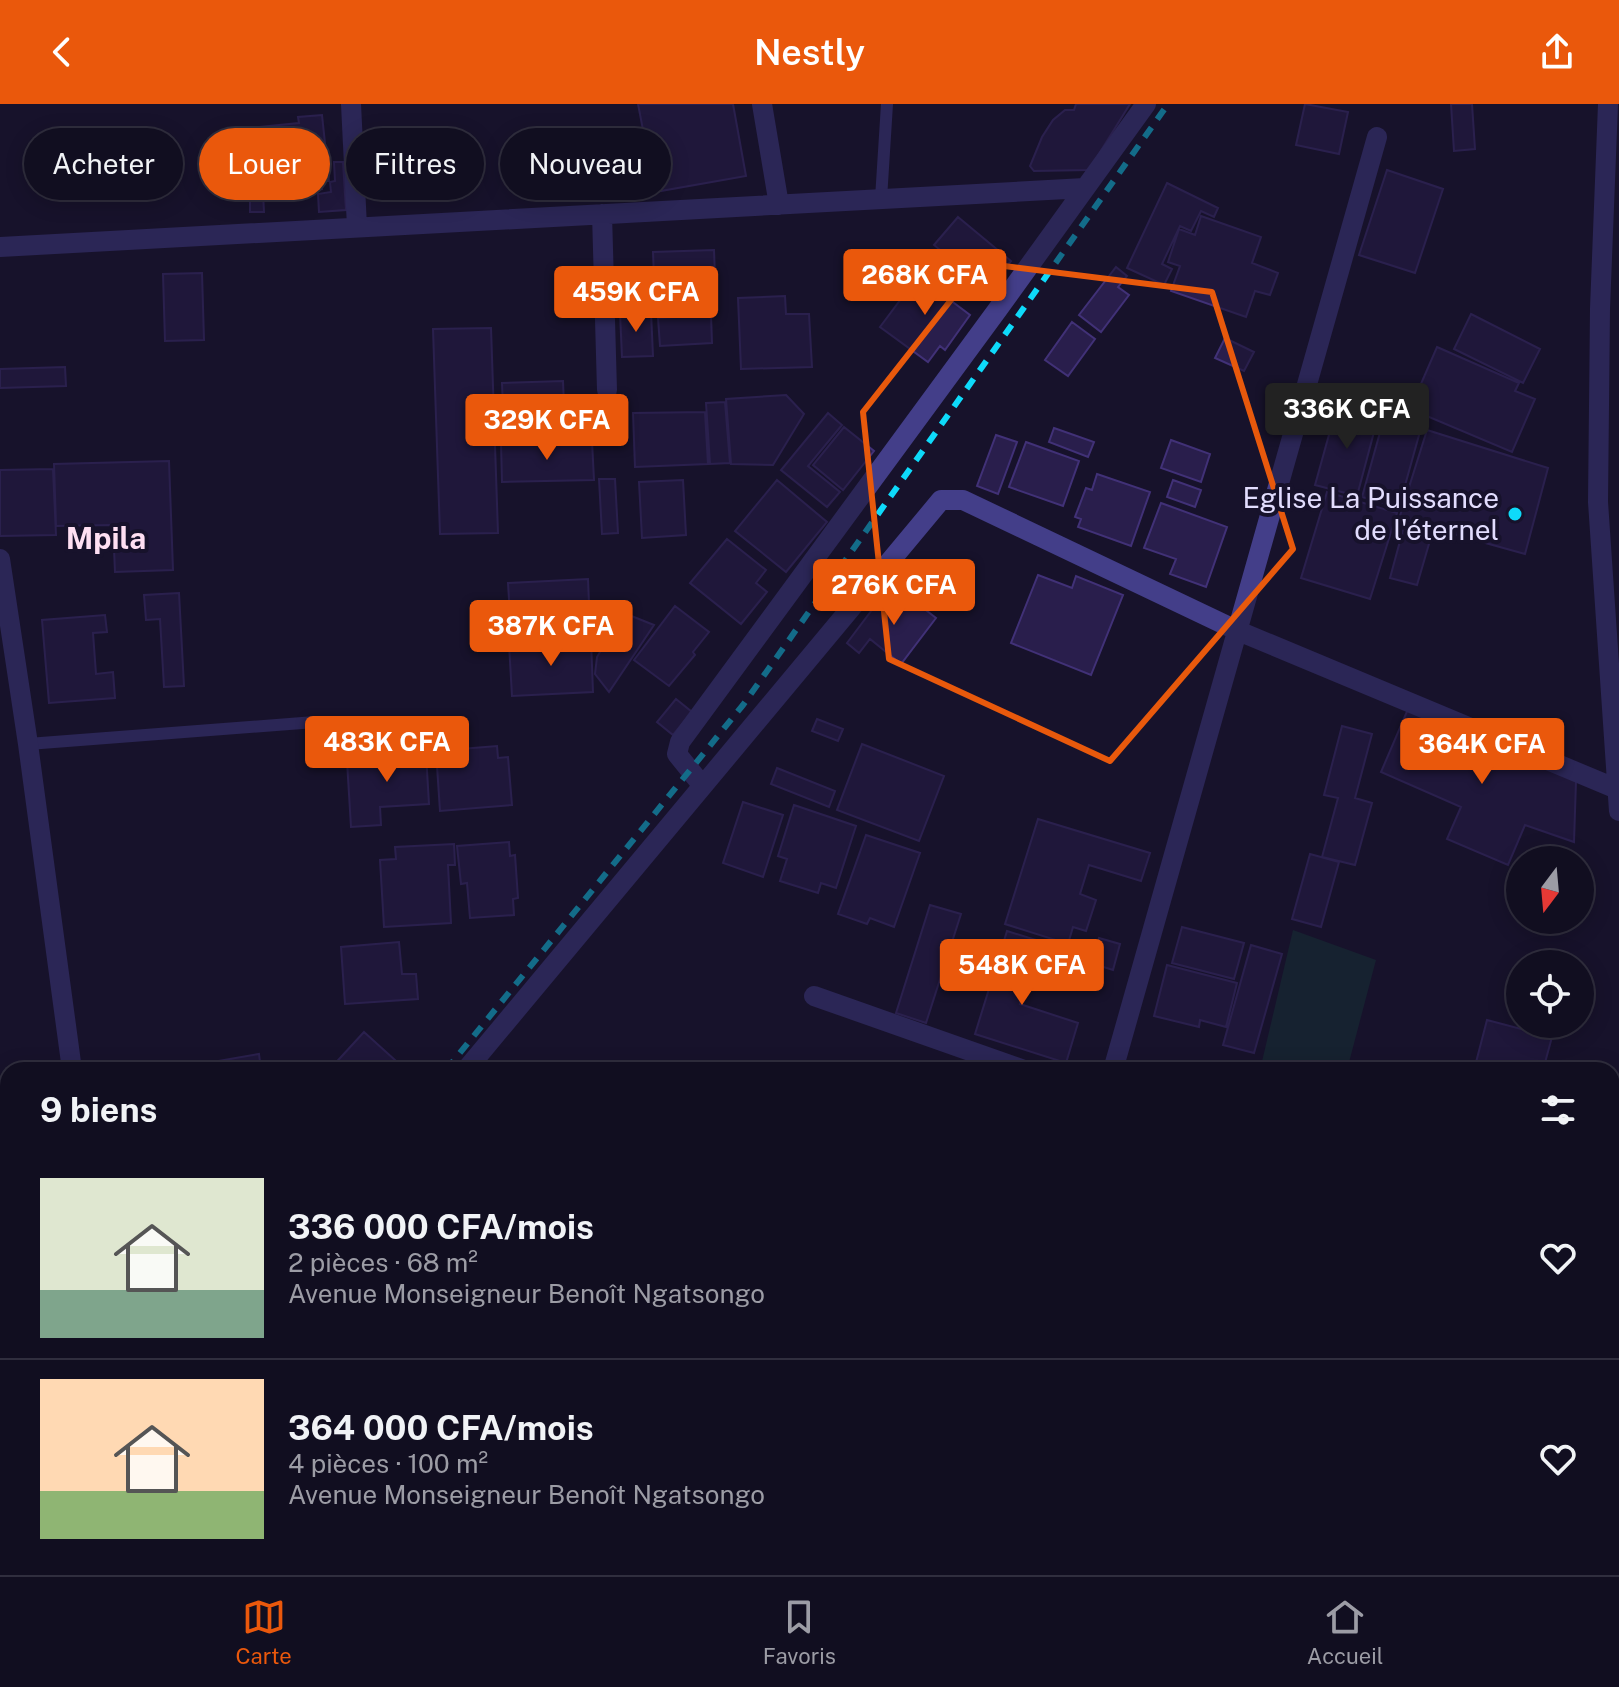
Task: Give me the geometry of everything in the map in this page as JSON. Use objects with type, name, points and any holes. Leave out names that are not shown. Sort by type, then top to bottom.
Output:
[{"type":"street","points":[[351,104],[357,227]]},
{"type":"street","points":[[762,104],[779,205]]},
{"type":"street","points":[[702,785],[677,754],[680,742],[1146,104]]},
{"type":"street","points":[[1608,104],[1600,309],[1598,502],[1619,811]]},
{"type":"street","points":[[1115,1062],[1377,137]]},
{"type":"street","points":[[0,247],[1085,188]]},
{"type":"street","points":[[602,214],[607,390]]},
{"type":"street","points":[[473,1062],[941,500],[963,500],[1236,630],[1617,789]]},
{"type":"street","points":[[1598,502],[1619,510]]},
{"type":"street","points":[[0,559],[71,1062]]},
{"type":"street","points":[[814,996],[1001,1062]]},
{"type":"lane","points":[[881,199],[887,104]]},
{"type":"lane","points":[[28,744],[315,722]]},
{"type":"highlighted area","points":[[980,263],[1212,292],[1293,549],[1110,761],[889,659],[863,412]]},
{"type":"green space","points":[[1293,930],[1376,960],[1349,1062],[1262,1062]]},
{"type":"building","points":[[638,104],[733,104],[746,176],[671,189],[671,128],[643,128]]},
{"type":"building","points":[[1076,104],[1130,104],[1089,170],[1034,171],[1030,166],[1042,137],[1053,120],[1065,110],[1074,110]]},
{"type":"building","points":[[1305,104],[1348,112],[1339,154],[1296,145]]},
{"type":"building","points":[[1451,104],[1472,104],[1475,149],[1454,151]]},
{"type":"building","points":[[322,115],[323,128],[249,128],[299,123],[298,117]]},
{"type":"building","points":[[334,162],[343,162],[346,210],[319,212],[318,200],[330,200],[330,182],[335,181]]},
{"type":"building","points":[[1387,170],[1443,189],[1415,273],[1359,255]]},
{"type":"building","points":[[1167,183],[1218,208],[1214,217],[1201,211],[1191,231],[1180,226],[1162,264],[1172,269],[1164,285],[1127,268]]},
{"type":"building","points":[[250,200],[263,200],[264,212],[250,212]]},
{"type":"building","points":[[1201,216],[1261,237],[1252,263],[1278,273],[1270,295],[1255,291],[1246,317],[1171,291],[1180,266],[1168,262],[1179,229],[1195,235]]},
{"type":"building","points":[[958,217],[1011,261],[987,289],[934,245]]},
{"type":"building","points":[[714,250],[716,302],[655,304],[653,252]]},
{"type":"building","points":[[928,263],[943,274],[933,287],[970,315],[945,350],[940,346],[928,362],[880,327]]},
{"type":"building","points":[[1116,267],[1127,276],[1118,287],[1129,295],[1101,332],[1079,315]]},
{"type":"building","points":[[202,273],[204,340],[165,341],[163,274]]},
{"type":"building","points":[[785,296],[786,314],[809,314],[812,367],[741,369],[738,298]]},
{"type":"building","points":[[651,312],[653,356],[622,357],[620,313]]},
{"type":"building","points":[[1471,314],[1540,349],[1523,383],[1454,349]]},
{"type":"building","points":[[711,315],[712,343],[660,346],[658,318]]},
{"type":"building","points":[[1072,322],[1095,339],[1068,376],[1045,360]]},
{"type":"building","points":[[491,328],[498,533],[440,534],[433,329]]},
{"type":"building","points":[[1225,338],[1254,352],[1244,371],[1215,358]]},
{"type":"building","points":[[1437,347],[1519,383],[1515,391],[1535,399],[1512,452],[1410,409]]},
{"type":"building","points":[[65,367],[66,386],[0,388],[0,369]]},
{"type":"building","points":[[563,381],[565,431],[504,433],[502,383]]},
{"type":"building","points":[[786,395],[804,414],[773,465],[731,464],[726,399]]},
{"type":"building","points":[[725,402],[730,463],[710,464],[706,403]]},
{"type":"building","points":[[1337,406],[1378,417],[1357,496],[1315,485]]},
{"type":"building","points":[[705,412],[708,464],[635,467],[633,413]]},
{"type":"building","points":[[828,413],[842,425],[808,466],[840,492],[827,507],[781,470]]},
{"type":"building","points":[[1384,418],[1421,428],[1399,507],[1362,497]]},
{"type":"building","points":[[844,427],[874,451],[843,490],[813,465]]},
{"type":"building","points":[[1054,428],[1094,442],[1088,457],[1049,442]]},
{"type":"building","points":[[1427,430],[1548,468],[1525,554],[1399,519]]},
{"type":"building","points":[[996,435],[1017,442],[998,494],[977,486]]},
{"type":"building","points":[[1171,440],[1210,454],[1201,482],[1161,468]]},
{"type":"building","points":[[592,441],[594,480],[502,482],[501,443]]},
{"type":"building","points":[[1026,442],[1079,461],[1063,506],[1009,487]]},
{"type":"building","points":[[169,461],[173,570],[115,572],[113,525],[56,526],[54,464]]},
{"type":"building","points":[[53,469],[56,535],[0,536],[0,470]]},
{"type":"building","points":[[1097,474],[1150,492],[1131,546],[1078,527],[1081,519],[1075,517],[1086,488],[1092,490]]},
{"type":"building","points":[[599,479],[615,479],[618,533],[602,534]]},
{"type":"building","points":[[683,480],[686,535],[642,538],[639,482]]},
{"type":"building","points":[[777,480],[827,522],[786,572],[735,531]]},
{"type":"building","points":[[1173,480],[1201,490],[1195,507],[1167,497]]},
{"type":"building","points":[[1327,492],[1397,513],[1370,599],[1301,578]]},
{"type":"building","points":[[1161,503],[1227,527],[1206,587],[1170,574],[1176,559],[1144,548]]},
{"type":"building","points":[[1403,530],[1431,537],[1417,585],[1390,578]]},
{"type":"building","points":[[727,539],[766,570],[756,583],[767,592],[741,624],[690,583]]},
{"type":"building","points":[[1038,575],[1072,588],[1076,576],[1123,595],[1091,675],[1011,643]]},
{"type":"building","points":[[588,579],[590,628],[511,632],[508,583]]},
{"type":"building","points":[[179,593],[184,686],[164,687],[160,619],[146,620],[144,595]]},
{"type":"building","points":[[904,593],[936,618],[901,664],[870,639],[859,653],[847,643],[884,594],[896,604]]},
{"type":"building","points":[[675,606],[709,632],[693,652],[695,655],[669,686],[634,660]]},
{"type":"building","points":[[624,613],[654,625],[609,692],[595,674],[597,657]]},
{"type":"building","points":[[105,615],[107,632],[93,633],[96,674],[113,672],[115,698],[49,703],[42,620]]},
{"type":"building","points":[[591,640],[593,692],[512,696],[509,644]]},
{"type":"building","points":[[676,699],[692,712],[673,735],[657,722]]},
{"type":"building","points":[[1408,709],[1576,781],[1574,842],[1525,825],[1516,846],[1506,846],[1506,864],[1447,839],[1461,807],[1381,772]]},
{"type":"building","points":[[817,719],[843,729],[838,741],[812,731]]},
{"type":"building","points":[[1342,726],[1372,734],[1355,798],[1372,803],[1355,865],[1322,857],[1338,798],[1324,795]]},
{"type":"building","points":[[425,737],[429,804],[380,807],[381,825],[351,827],[347,761],[409,757],[408,738]]},
{"type":"building","points":[[862,744],[944,776],[919,841],[837,810]]},
{"type":"building","points":[[497,746],[498,758],[508,757],[512,805],[440,811],[436,751]]},
{"type":"building","points":[[777,768],[835,791],[829,807],[771,784]]},
{"type":"building","points":[[743,802],[783,815],[763,877],[723,863]]},
{"type":"building","points":[[794,805],[856,826],[836,888],[821,883],[818,893],[780,881],[787,859],[778,856]]},
{"type":"building","points":[[1038,819],[1150,853],[1141,881],[1089,865],[1080,894],[1096,900],[1086,931],[1073,927],[1068,944],[1005,924]]},
{"type":"building","points":[[866,835],[920,853],[894,927],[870,918],[867,924],[838,914]]},
{"type":"building","points":[[509,842],[510,856],[515,855],[518,898],[513,899],[514,915],[470,918],[467,883],[461,884],[457,846]]},
{"type":"building","points":[[454,844],[455,865],[448,865],[451,923],[384,927],[380,860],[396,859],[395,847]]},
{"type":"building","points":[[1310,854],[1339,862],[1321,927],[1292,919]]},
{"type":"building","points":[[930,905],[961,914],[926,1023],[896,1013]]},
{"type":"building","points":[[1182,927],[1244,943],[1234,979],[1172,963]]},
{"type":"building","points":[[1007,931],[1039,941],[1020,1004],[1078,1023],[1066,1062],[975,1034]]},
{"type":"building","points":[[1099,938],[1120,944],[1113,970],[1091,963]]},
{"type":"building","points":[[399,942],[402,974],[416,974],[418,999],[345,1004],[341,947]]},
{"type":"building","points":[[1251,945],[1282,954],[1254,1053],[1223,1045]]},
{"type":"building","points":[[1167,965],[1237,983],[1226,1027],[1200,1020],[1199,1027],[1154,1016]]},
{"type":"building","points":[[1487,1020],[1506,1025],[1506,1038],[1552,1038],[1545,1062],[1476,1062]]},
{"type":"building","points":[[364,1032],[397,1062],[336,1062]]},
{"type":"building","points":[[259,1054],[260,1062],[218,1062]]},
{"type":"railway","points":[[453,1062],[743,705],[1168,104]]},
{"type":"place","name":"Eglise La Puissance de l'éternel","points":[[1515,514]]},
{"type":"district","name":"Mpila","points":[[106,539]]}]
